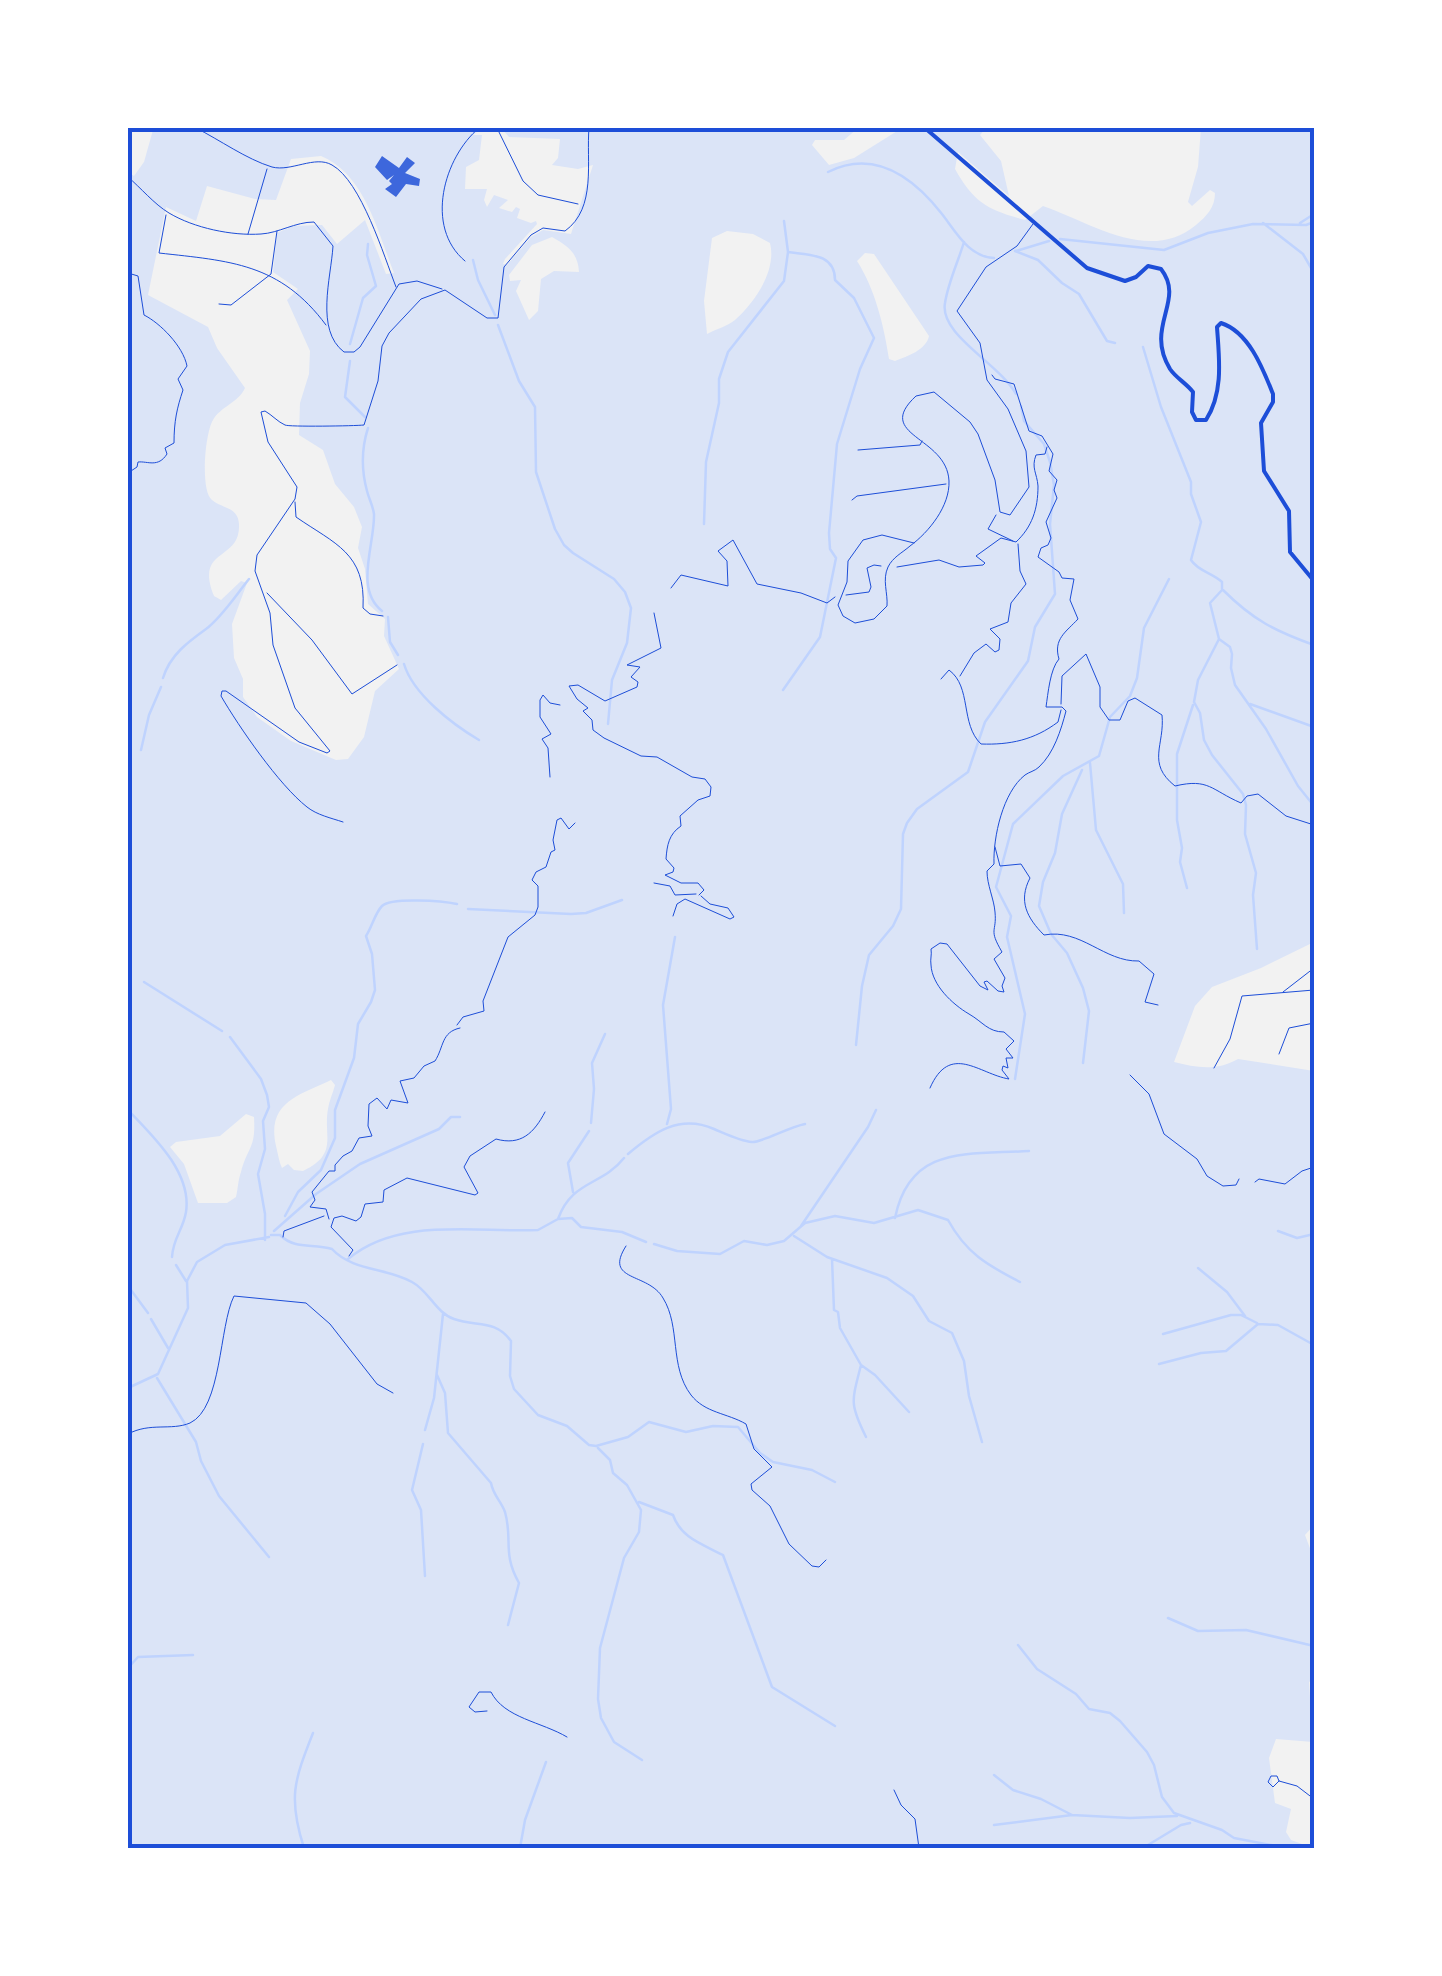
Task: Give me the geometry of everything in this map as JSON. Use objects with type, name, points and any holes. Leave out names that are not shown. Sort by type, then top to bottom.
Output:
[{"type":"main road","points":[[925,128],[1092,272],[1126,281],[1150,265],[1164,273],[1170,285],[1170,298],[1160,342],[1172,372],[1193,392],[1192,412],[1196,420],[1206,420],[1213,406],[1221,358],[1217,326],[1225,324],[1232,328],[1249,346],[1272,394],[1262,423],[1264,475],[1290,511],[1290,552],[1314,581]]},
{"type":"street","points":[[128,134],[130,128]]},
{"type":"street","points":[[196,128],[268,166],[288,170],[322,162],[334,165],[366,212],[396,287]]},
{"type":"street","points":[[465,261],[446,232],[443,202],[447,168],[468,136],[479,128]]},
{"type":"street","points":[[498,128],[523,181],[538,195],[582,204]]},
{"type":"street","points":[[167,212],[159,252],[247,265],[271,274],[297,290],[327,327],[337,347],[354,352],[396,287],[417,281],[445,290],[488,318],[498,318],[504,267],[530,235],[543,228],[568,230],[582,204],[588,190],[589,128]]},
{"type":"street","points":[[248,234],[268,166]]},
{"type":"street","points":[[128,177],[167,212],[193,225],[266,234],[301,222],[314,222],[333,246],[327,327]]},
{"type":"street","points":[[914,543],[882,535],[863,540],[848,561],[847,582],[840,596],[838,610],[849,621],[874,619],[887,606],[888,568],[898,555],[914,543],[934,522],[949,484],[937,451],[905,428],[904,414],[916,396],[934,392],[970,422],[995,480],[999,511],[1010,516],[1025,496],[1029,487],[1026,451],[1008,409],[987,380],[980,344],[957,311],[986,267],[1017,246],[1034,220]]},
{"type":"street","points":[[218,304],[231,305],[271,274],[277,230]]},
{"type":"street","points":[[384,616],[362,608],[362,576],[349,557],[325,534],[296,517],[297,487],[268,442],[261,412],[298,429],[326,424],[364,426],[378,381],[382,346],[389,333],[421,299],[445,290]]},
{"type":"street","points":[[858,450],[920,444],[923,440]]},
{"type":"street","points":[[852,500],[857,496],[949,484]]},
{"type":"street","points":[[295,498],[257,556],[255,571],[264,591],[272,644],[295,708],[330,751],[298,742],[226,691],[222,690],[220,696],[303,804],[343,822]]},
{"type":"street","points":[[264,591],[312,640],[352,694],[397,665]]},
{"type":"street","points":[[1281,994],[1314,968]]},
{"type":"street","points":[[1214,1068],[1232,1032],[1240,998],[1314,990]]},
{"type":"street","points":[[1278,1054],[1289,1028],[1314,1023]]},
{"type":"street","points":[[1279,1781],[1298,1786],[1314,1798]]},
{"type":"path","points":[[128,273],[139,277],[143,314],[156,320],[171,337],[184,354],[187,366],[178,378],[183,390],[176,405],[174,443],[165,448],[163,460],[152,465],[141,462],[128,473]]},
{"type":"path","points":[[930,1088],[936,1073],[950,1064],[982,1067],[999,1078],[1009,1079],[1002,1068],[1008,1068],[1006,1058],[1013,1058],[1006,1049],[1014,1041],[1007,1033],[991,1032],[971,1015],[958,1010],[935,976],[931,951],[947,944],[980,986],[988,990],[984,982],[987,981],[1004,992],[1005,978],[994,959],[1002,952],[992,932],[996,910],[986,871],[994,864],[994,846],[1006,801],[1054,747],[1066,716],[1065,709],[1046,708],[1062,632],[1078,619],[1070,600],[1074,580],[1062,578],[1038,557],[1048,545],[1046,522],[1056,498],[1058,480],[1050,474],[1053,456],[1042,436],[1028,428],[1014,384],[995,379],[991,370]]},
{"type":"path","points":[[1015,542],[1036,515],[1038,485],[1033,461],[1036,455],[1046,454],[1047,446]]},
{"type":"path","points":[[958,678],[980,646],[986,644],[995,652],[999,650],[1000,639],[990,629],[1008,622],[1011,603],[1026,584],[1020,571],[1020,547],[988,528],[999,511]]},
{"type":"path","points":[[671,588],[681,575],[728,586],[727,561],[718,550],[733,540],[757,584],[825,603],[870,591],[870,566],[888,568],[940,560],[959,566],[983,565],[985,562],[976,556],[993,542],[1001,538],[1015,542]]},
{"type":"path","points":[[654,613],[662,639],[660,650],[626,665],[640,667],[630,678],[638,682],[637,688],[605,701],[570,684],[588,708],[583,711],[592,720],[594,730],[604,738],[705,779],[710,787],[710,796],[698,800],[680,816],[681,826],[666,846],[666,857],[674,868],[665,875],[680,882],[698,883],[704,890],[699,894],[675,895],[670,886],[654,883]]},
{"type":"path","points":[[940,679],[949,670],[958,678],[970,726],[981,744],[1004,746],[1032,738],[1058,722],[1062,676],[1086,654],[1100,687],[1100,707],[1109,720],[1120,720],[1128,702],[1135,698],[1162,716],[1159,765],[1161,774],[1171,784],[1207,782],[1241,803],[1258,794],[1292,819],[1314,825]]},
{"type":"path","points":[[550,776],[548,748],[542,736],[551,734],[540,717],[540,700],[543,695],[550,703],[560,705]]},
{"type":"path","points":[[349,1256],[354,1250],[337,1236],[326,1209],[310,1207],[315,1200],[312,1192],[328,1171],[336,1171],[335,1165],[352,1152],[359,1138],[372,1136],[368,1126],[369,1104],[377,1098],[385,1109],[391,1100],[408,1103],[400,1081],[414,1078],[434,1061],[444,1037],[458,1027],[463,1017],[484,1011],[483,1000],[508,937],[535,915],[538,886],[532,880],[556,850],[553,840],[557,820],[561,818],[569,829],[575,824]]},
{"type":"path","points":[[996,847],[1000,866],[1020,864],[1027,870],[1030,878],[1022,894],[1024,909],[1044,936],[1059,932],[1076,936],[1123,962],[1139,961],[1154,974],[1145,1002],[1158,1005]]},
{"type":"path","points":[[673,916],[677,904],[685,898],[730,919],[734,917],[728,908],[710,904],[699,894]]},
{"type":"path","points":[[1130,1075],[1150,1097],[1162,1131],[1197,1159],[1205,1175],[1223,1186],[1236,1185],[1239,1179]]},
{"type":"path","points":[[330,1222],[342,1216],[356,1221],[366,1204],[382,1202],[384,1190],[408,1178],[475,1195],[478,1193],[464,1167],[470,1156],[496,1139],[510,1142],[530,1135],[545,1112]]},
{"type":"path","points":[[1255,1182],[1259,1179],[1285,1184],[1302,1171],[1314,1168]]},
{"type":"path","points":[[282,1237],[284,1231],[328,1215]]},
{"type":"path","points":[[626,1246],[619,1260],[620,1269],[656,1286],[668,1304],[678,1372],[690,1394],[709,1410],[746,1424],[754,1449],[772,1466],[751,1484],[752,1490],[770,1506],[789,1544],[812,1566],[826,1560]]},
{"type":"path","points":[[128,1434],[142,1427],[191,1422],[200,1414],[210,1396],[221,1336],[234,1296],[306,1303],[330,1324],[377,1384],[392,1393]]},
{"type":"path","points":[[487,1710],[475,1712],[469,1706],[479,1692],[490,1692],[504,1710],[567,1737]]},
{"type":"path","points":[[894,1790],[900,1804],[915,1820],[920,1848]]},
{"type":"shaded area","points":[[150,128],[482,128],[473,135],[482,135],[479,160],[466,167],[465,189],[487,189],[487,207],[494,195],[508,200],[499,208],[512,212],[516,207],[520,209],[517,218],[537,224],[505,259],[503,264],[507,265],[531,237],[543,230],[571,234],[593,165],[578,169],[552,165],[558,158],[560,139],[509,137],[501,128],[858,128],[844,140],[815,140],[812,145],[829,165],[854,158],[902,128],[986,128],[980,135],[1001,161],[1009,196],[958,152],[955,169],[983,204],[1025,220],[1043,206],[1120,236],[1159,241],[1196,225],[1214,203],[1215,193],[1210,190],[1192,206],[1188,202],[1198,167],[1201,128],[1314,128],[1314,945],[1212,987],[1195,1006],[1174,1062],[1207,1067],[1238,1059],[1314,1071],[1314,1525],[1305,1535],[1314,1559],[1314,1679],[1309,1682],[1313,1742],[1276,1739],[1269,1758],[1275,1803],[1291,1809],[1286,1832],[1291,1840],[1313,1848],[128,1848],[128,172],[134,176],[144,162],[153,130]],"holes":[[[321,156],[349,176],[368,206],[394,273],[386,274],[365,220],[337,244],[322,225],[293,226],[277,233],[273,272],[298,289],[287,300],[310,351],[309,374],[300,403],[299,435],[323,450],[335,484],[354,507],[362,527],[358,548],[365,569],[368,604],[385,619],[384,636],[399,669],[375,691],[364,737],[348,759],[336,760],[291,741],[257,717],[243,697],[243,679],[234,658],[232,624],[247,583],[241,581],[221,600],[214,596],[209,580],[214,562],[238,536],[239,524],[233,511],[208,495],[205,462],[213,420],[245,388],[217,348],[208,327],[148,295],[166,207],[196,221],[207,186],[255,199],[276,200],[291,159]],[[727,231],[753,234],[770,243],[770,264],[763,285],[735,320],[707,334],[704,301],[712,238]],[[552,237],[571,251],[579,272],[554,271],[541,279],[538,311],[529,320],[516,291],[521,280],[510,281],[509,275],[532,245]],[[865,253],[874,254],[929,336],[920,349],[895,361],[889,359],[869,283],[857,261]],[[331,1080],[335,1085],[328,1109],[325,1151],[303,1171],[288,1164],[282,1168],[274,1131],[276,1119],[288,1102]],[[246,1114],[254,1117],[253,1142],[236,1197],[227,1203],[198,1203],[184,1164],[170,1147],[176,1142],[220,1136]]]},
{"type":"building","points":[[382,156],[399,168],[407,157],[415,163],[405,173],[420,179],[419,186],[406,184],[396,197],[385,189],[392,184],[389,181],[394,175],[387,180],[375,167]]},
{"type":"waterway","points":[[828,172],[861,164],[891,170],[931,201],[970,248],[994,258]]},
{"type":"waterway","points":[[1300,223],[1314,214]]},
{"type":"waterway","points":[[704,524],[706,462],[719,403],[719,379],[728,352],[784,281],[788,252],[784,221]]},
{"type":"waterway","points":[[1060,239],[1164,250],[1208,233],[1253,224],[1314,222]]},
{"type":"waterway","points":[[1263,223],[1303,254],[1314,273]]},
{"type":"waterway","points":[[1016,251],[1049,241]]},
{"type":"waterway","points":[[964,242],[946,295],[946,315],[961,338],[1016,394]]},
{"type":"waterway","points":[[350,344],[363,298],[376,286],[367,255],[368,244]]},
{"type":"waterway","points":[[1015,251],[1038,260],[1079,294],[1107,341],[1115,343]]},
{"type":"waterway","points":[[783,690],[820,637],[836,558],[830,549],[829,533],[837,444],[860,369],[874,338],[854,298],[835,280],[830,265],[819,257],[788,252]]},
{"type":"waterway","points":[[473,260],[495,315]]},
{"type":"waterway","points":[[498,325],[519,381],[535,407],[536,472],[555,529],[573,553],[614,579],[631,608],[627,643],[612,680],[608,724]]},
{"type":"waterway","points":[[1143,347],[1161,407],[1191,482],[1201,522],[1191,560],[1222,582],[1222,590],[1210,603],[1219,639],[1230,647],[1235,685],[1314,806]]},
{"type":"waterway","points":[[350,361],[345,397],[365,417]]},
{"type":"waterway","points":[[856,1045],[869,955],[893,926],[901,909],[903,834],[907,823],[917,809],[968,772],[985,722],[1028,661],[1035,627],[1055,594],[1050,524],[1054,485],[1050,462],[1044,444],[1024,421],[1021,406]]},
{"type":"waterway","points":[[368,428],[363,467],[374,514],[367,579],[374,602],[382,611]]},
{"type":"waterway","points":[[163,678],[175,656],[218,618],[249,579]]},
{"type":"waterway","points":[[1015,1079],[1025,1014],[1007,937],[1011,916],[996,887],[1013,824],[1063,776],[1099,756],[1110,717],[1130,696],[1137,678],[1144,628],[1169,579]]},
{"type":"waterway","points":[[1223,590],[1265,624],[1314,645]]},
{"type":"waterway","points":[[388,617],[390,642],[398,655]]},
{"type":"waterway","points":[[1219,639],[1198,680],[1194,702],[1200,713],[1204,740],[1243,794],[1246,805],[1245,834],[1256,873],[1253,895],[1257,949]]},
{"type":"waterway","points":[[404,664],[425,697],[479,740]]},
{"type":"waterway","points":[[141,750],[161,687]]},
{"type":"waterway","points":[[1250,704],[1314,727]]},
{"type":"waterway","points":[[1187,888],[1180,862],[1177,754],[1193,705]]},
{"type":"waterway","points":[[1090,763],[1096,830],[1123,884],[1124,913]]},
{"type":"waterway","points":[[1082,770],[1062,814],[1039,906],[1083,988],[1089,1011],[1083,1063]]},
{"type":"waterway","points":[[468,909],[571,914],[586,913],[622,900]]},
{"type":"waterway","points":[[285,1216],[298,1192],[321,1170],[335,1138],[335,1110],[354,1058],[358,1024],[375,990],[366,936],[377,912],[396,901],[457,904]]},
{"type":"waterway","points":[[667,1124],[671,1109],[663,1005],[675,937]]},
{"type":"waterway","points":[[144,982],[222,1031]]},
{"type":"waterway","points":[[591,1123],[592,1063],[605,1034]]},
{"type":"waterway","points":[[230,1037],[261,1079],[267,1095],[269,1107],[263,1121],[265,1149],[258,1174],[265,1240]]},
{"type":"waterway","points":[[801,1226],[876,1110]]},
{"type":"waterway","points":[[129,1111],[169,1157],[183,1183],[186,1212],[172,1257]]},
{"type":"waterway","points":[[274,1231],[316,1194],[360,1164],[439,1129],[451,1117],[460,1117]]},
{"type":"waterway","points":[[628,1154],[658,1132],[690,1123],[752,1142],[805,1124]]},
{"type":"waterway","points":[[573,1192],[568,1163],[589,1131]]},
{"type":"waterway","points":[[895,1218],[903,1194],[928,1165],[964,1154],[1029,1151]]},
{"type":"waterway","points":[[558,1219],[571,1197],[624,1158]]},
{"type":"waterway","points":[[654,1244],[677,1251],[720,1254],[744,1241],[767,1245],[784,1241],[805,1223],[835,1216],[874,1223],[918,1210],[948,1220],[978,1257],[1020,1282]]},
{"type":"waterway","points":[[348,1259],[368,1246],[414,1232],[538,1230],[558,1219],[572,1218],[581,1227],[622,1232],[646,1242]]},
{"type":"waterway","points":[[1278,1231],[1297,1238],[1314,1234]]},
{"type":"waterway","points":[[271,1235],[332,1249],[350,1261],[402,1277],[418,1286],[448,1316],[499,1329],[511,1341],[510,1376],[514,1389],[538,1415],[567,1426],[589,1445],[628,1437],[649,1422],[686,1432],[713,1426],[738,1427],[773,1462],[812,1470],[835,1482]]},
{"type":"waterway","points":[[794,1236],[827,1257],[887,1278],[913,1296],[929,1321],[952,1333],[964,1361],[982,1442]]},
{"type":"waterway","points":[[128,1388],[158,1374],[188,1308],[187,1281],[197,1262],[225,1245],[269,1237]]},
{"type":"waterway","points":[[832,1259],[834,1310],[861,1365],[854,1402],[866,1437]]},
{"type":"waterway","points":[[176,1265],[186,1281]]},
{"type":"waterway","points":[[1198,1268],[1227,1292],[1245,1316]]},
{"type":"waterway","points":[[128,1286],[148,1313]]},
{"type":"waterway","points":[[425,1430],[434,1398],[443,1314]]},
{"type":"waterway","points":[[1163,1334],[1231,1315],[1257,1323]]},
{"type":"waterway","points":[[151,1319],[168,1348]]},
{"type":"waterway","points":[[1159,1364],[1226,1351],[1258,1324],[1278,1325],[1314,1345]]},
{"type":"waterway","points":[[861,1365],[909,1412]]},
{"type":"waterway","points":[[437,1375],[445,1393],[448,1433],[491,1483],[505,1512],[509,1555],[519,1583],[508,1625]]},
{"type":"waterway","points":[[157,1378],[196,1442],[219,1496],[269,1557]]},
{"type":"waterway","points":[[423,1444],[412,1490],[421,1510],[425,1576]]},
{"type":"waterway","points":[[598,1448],[610,1460],[613,1473],[627,1485],[641,1510],[639,1532],[624,1558],[600,1648],[598,1699],[601,1718],[614,1742],[642,1760]]},
{"type":"waterway","points":[[639,1502],[673,1515],[687,1535],[723,1555],[772,1687],[835,1726]]},
{"type":"waterway","points":[[1168,1618],[1198,1631],[1246,1630],[1314,1646]]},
{"type":"waterway","points":[[1018,1645],[1037,1669],[1076,1694],[1089,1709],[1110,1713],[1120,1721],[1147,1752],[1162,1797],[1174,1813],[1234,1838],[1287,1848]]},
{"type":"waterway","points":[[128,1668],[138,1657],[193,1655]]},
{"type":"waterway","points":[[304,1848],[295,1790],[313,1733]]},
{"type":"waterway","points":[[520,1848],[525,1820],[546,1762]]},
{"type":"waterway","points":[[994,1775],[1013,1790],[1072,1815],[1177,1816]]},
{"type":"waterway","points":[[994,1825],[1072,1815]]},
{"type":"waterway","points":[[1143,1848],[1190,1823]]}]
